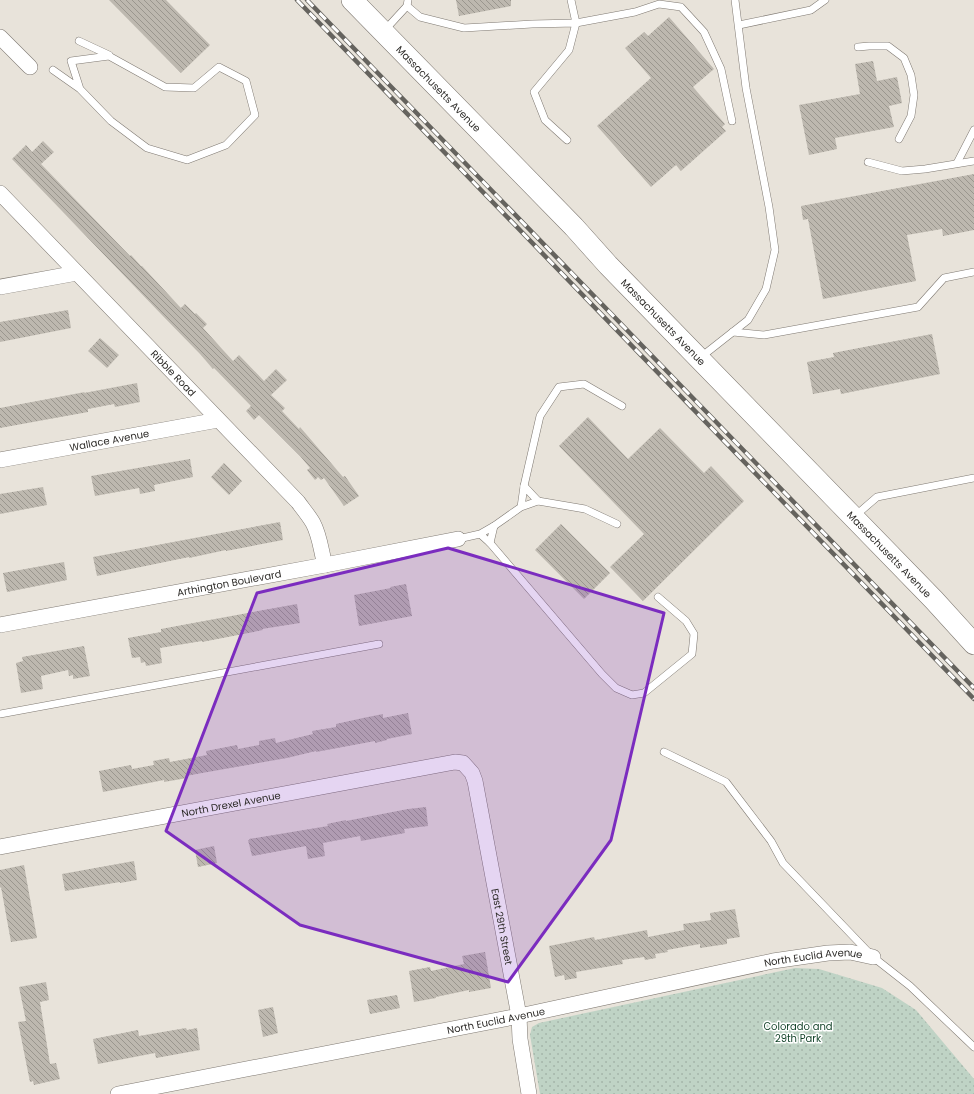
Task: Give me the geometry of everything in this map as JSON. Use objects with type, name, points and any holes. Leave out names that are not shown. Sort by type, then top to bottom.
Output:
[{"type":"main road","name":"Massachusetts Avenue","points":[[352,0],[574,227],[608,265],[974,644]]},
{"type":"street","points":[[0,37],[30,67]]},
{"type":"street","name":"Ribble Road","points":[[0,193],[298,502],[313,523],[318,537],[324,565]]},
{"type":"street","points":[[0,287],[77,273]]},
{"type":"street","name":"Wallace Avenue","points":[[0,460],[218,420]]},
{"type":"street","name":"Arthington Boulevard","points":[[0,625],[458,539]]},
{"type":"street","name":"North Drexel Avenue","points":[[0,847],[455,762],[463,764]]},
{"type":"street","name":"East 29th Street","points":[[463,764],[472,773],[475,781],[519,1016],[520,1039],[529,1094]]},
{"type":"street","name":"North Euclid Avenue","points":[[118,1094],[519,1016],[774,961],[828,953],[850,952],[873,957]]},
{"type":"lane","points":[[567,140],[545,120],[534,92],[569,50],[576,23],[572,0]]},
{"type":"lane","points":[[700,359],[748,320],[766,289],[775,250],[769,207],[746,88],[735,0]]},
{"type":"lane","points":[[739,25],[811,10],[826,0]]},
{"type":"lane","points":[[383,32],[407,3],[420,17],[464,28],[576,23],[635,12],[659,4],[681,7],[704,32],[721,69],[732,121]]},
{"type":"lane","points":[[53,70],[80,89],[111,121],[147,148],[186,160],[226,145],[255,115],[246,82],[219,67],[194,88],[166,88],[80,41]]},
{"type":"lane","points":[[858,48],[869,46],[888,46],[904,58],[911,75],[914,95],[911,116],[899,139]]},
{"type":"lane","points":[[80,89],[71,61],[109,56]]},
{"type":"lane","points":[[957,163],[974,130]]},
{"type":"lane","points":[[868,162],[902,171],[925,169],[974,160]]},
{"type":"lane","points":[[733,332],[764,335],[918,307],[944,278],[974,272]]},
{"type":"lane","points":[[521,507],[524,486],[540,416],[560,387],[584,384],[622,406]]},
{"type":"lane","points":[[853,518],[877,497],[974,478]]},
{"type":"lane","points":[[524,486],[538,501]]},
{"type":"lane","points":[[458,539],[480,534],[521,507],[538,501],[585,509],[617,524]]},
{"type":"lane","points":[[490,543],[494,526]]},
{"type":"lane","points":[[480,534],[490,543],[602,674],[616,688],[632,695],[644,693],[692,654],[694,634],[686,621],[658,597]]},
{"type":"lane","points":[[0,714],[379,644]]},
{"type":"lane","points":[[664,752],[726,782],[771,841],[783,863],[873,957],[910,986],[974,1047]]},
{"type":"highlighted area","points":[[448,548],[664,613],[611,840],[508,982],[300,925],[166,831],[257,593]]},
{"type":"green space","name":"Colorado and 29th Park","points":[[795,968],[819,969],[882,988],[916,1010],[974,1079],[974,1094],[540,1094],[530,1035],[532,1027],[539,1023]]},
{"type":"building","points":[[109,0],[166,0],[210,45],[181,73]]},
{"type":"building","points":[[456,0],[511,0],[511,6],[459,16]]},
{"type":"building","points":[[669,17],[714,69],[693,87],[725,124],[722,127],[726,131],[681,171],[676,165],[651,187],[597,126],[651,78],[625,48],[644,32],[648,36]]},
{"type":"building","points":[[873,61],[877,81],[897,77],[902,103],[889,106],[894,127],[835,138],[837,149],[809,155],[799,105],[860,94],[855,64]]},
{"type":"building","points":[[43,141],[54,152],[41,164],[130,256],[131,255],[142,266],[181,308],[185,304],[207,324],[203,328],[233,361],[239,355],[264,381],[276,369],[287,380],[271,395],[285,408],[282,411],[299,429],[300,427],[343,477],[345,476],[359,496],[344,506],[324,478],[321,480],[318,477],[315,480],[307,470],[310,468],[300,456],[259,415],[254,420],[246,411],[251,406],[214,368],[213,369],[12,159],[26,145],[32,152]]},
{"type":"building","points":[[974,174],[974,230],[943,236],[942,229],[907,235],[916,281],[823,299],[808,219],[803,220],[801,206]]},
{"type":"building","points":[[68,310],[71,328],[0,342],[0,322]]},
{"type":"building","points":[[932,334],[940,374],[841,394],[840,389],[813,394],[807,362],[834,357],[833,353]]},
{"type":"building","points":[[100,338],[119,355],[107,368],[88,351]]},
{"type":"building","points":[[137,383],[140,402],[115,407],[114,404],[88,409],[88,412],[0,428],[0,408]]},
{"type":"building","points":[[588,417],[628,459],[660,428],[704,473],[711,466],[744,501],[643,601],[610,567],[644,534],[559,446]]},
{"type":"building","points":[[190,459],[193,477],[154,485],[155,491],[140,494],[139,488],[95,496],[91,476]]},
{"type":"building","points":[[224,463],[242,481],[229,495],[211,477]]},
{"type":"building","points":[[43,487],[47,505],[0,514],[0,494]]},
{"type":"building","points":[[280,522],[283,540],[97,576],[93,557]]},
{"type":"building","points":[[561,524],[610,573],[584,599],[535,550]]},
{"type":"building","points":[[64,562],[67,580],[7,592],[3,573]]},
{"type":"building","points":[[406,584],[412,616],[359,626],[354,595]]},
{"type":"building","points":[[297,604],[300,623],[262,629],[263,630],[202,642],[160,648],[162,663],[146,666],[145,662],[141,663],[140,657],[132,658],[128,638],[161,632],[161,629]]},
{"type":"building","points":[[84,646],[90,676],[73,679],[73,675],[69,676],[68,670],[41,676],[43,689],[21,693],[16,663],[23,661],[22,657]]},
{"type":"building","points":[[408,713],[412,734],[375,743],[375,741],[316,751],[287,758],[186,776],[187,778],[164,782],[164,780],[103,792],[99,771],[131,765],[132,769],[154,765],[153,761],[169,758],[170,762],[207,755],[206,751],[237,745],[238,749],[259,745],[259,741],[275,738],[276,743],[313,734],[312,731],[336,727],[336,724],[383,714],[383,718]]},
{"type":"building","points":[[426,807],[428,826],[404,829],[405,833],[361,841],[360,836],[323,843],[325,856],[308,859],[306,846],[252,856],[248,840],[328,826],[327,824],[346,820]]},
{"type":"building","points":[[214,846],[217,863],[198,867],[195,850]]},
{"type":"building","points":[[134,861],[137,880],[65,891],[62,874]]},
{"type":"building","points":[[24,865],[37,938],[11,942],[1,887],[0,888],[0,870]]},
{"type":"building","points":[[735,909],[740,937],[727,939],[727,944],[700,948],[700,944],[667,950],[668,952],[655,954],[656,958],[645,960],[644,957],[622,960],[623,964],[576,972],[577,978],[565,980],[564,975],[555,977],[549,946],[594,937],[595,940],[647,930],[648,937],[684,930],[683,924],[711,920],[710,913]]},
{"type":"building","points":[[485,952],[491,988],[469,992],[469,990],[414,1002],[409,971],[430,967],[431,971],[464,964],[462,956]]},
{"type":"building","points":[[46,982],[49,1000],[40,1002],[50,1064],[56,1063],[60,1079],[34,1085],[33,1081],[30,1082],[18,1022],[26,1021],[19,987]]},
{"type":"building","points":[[397,995],[400,1008],[370,1014],[367,1000]]},
{"type":"building","points":[[273,1007],[278,1033],[263,1037],[258,1010]]},
{"type":"building","points":[[186,1028],[187,1030],[197,1028],[200,1050],[156,1058],[155,1053],[98,1064],[93,1039],[138,1030],[139,1036]]},
{"type":"railway","points":[[297,0],[974,699]]},
{"type":"railway","points":[[307,0],[974,688]]}]
